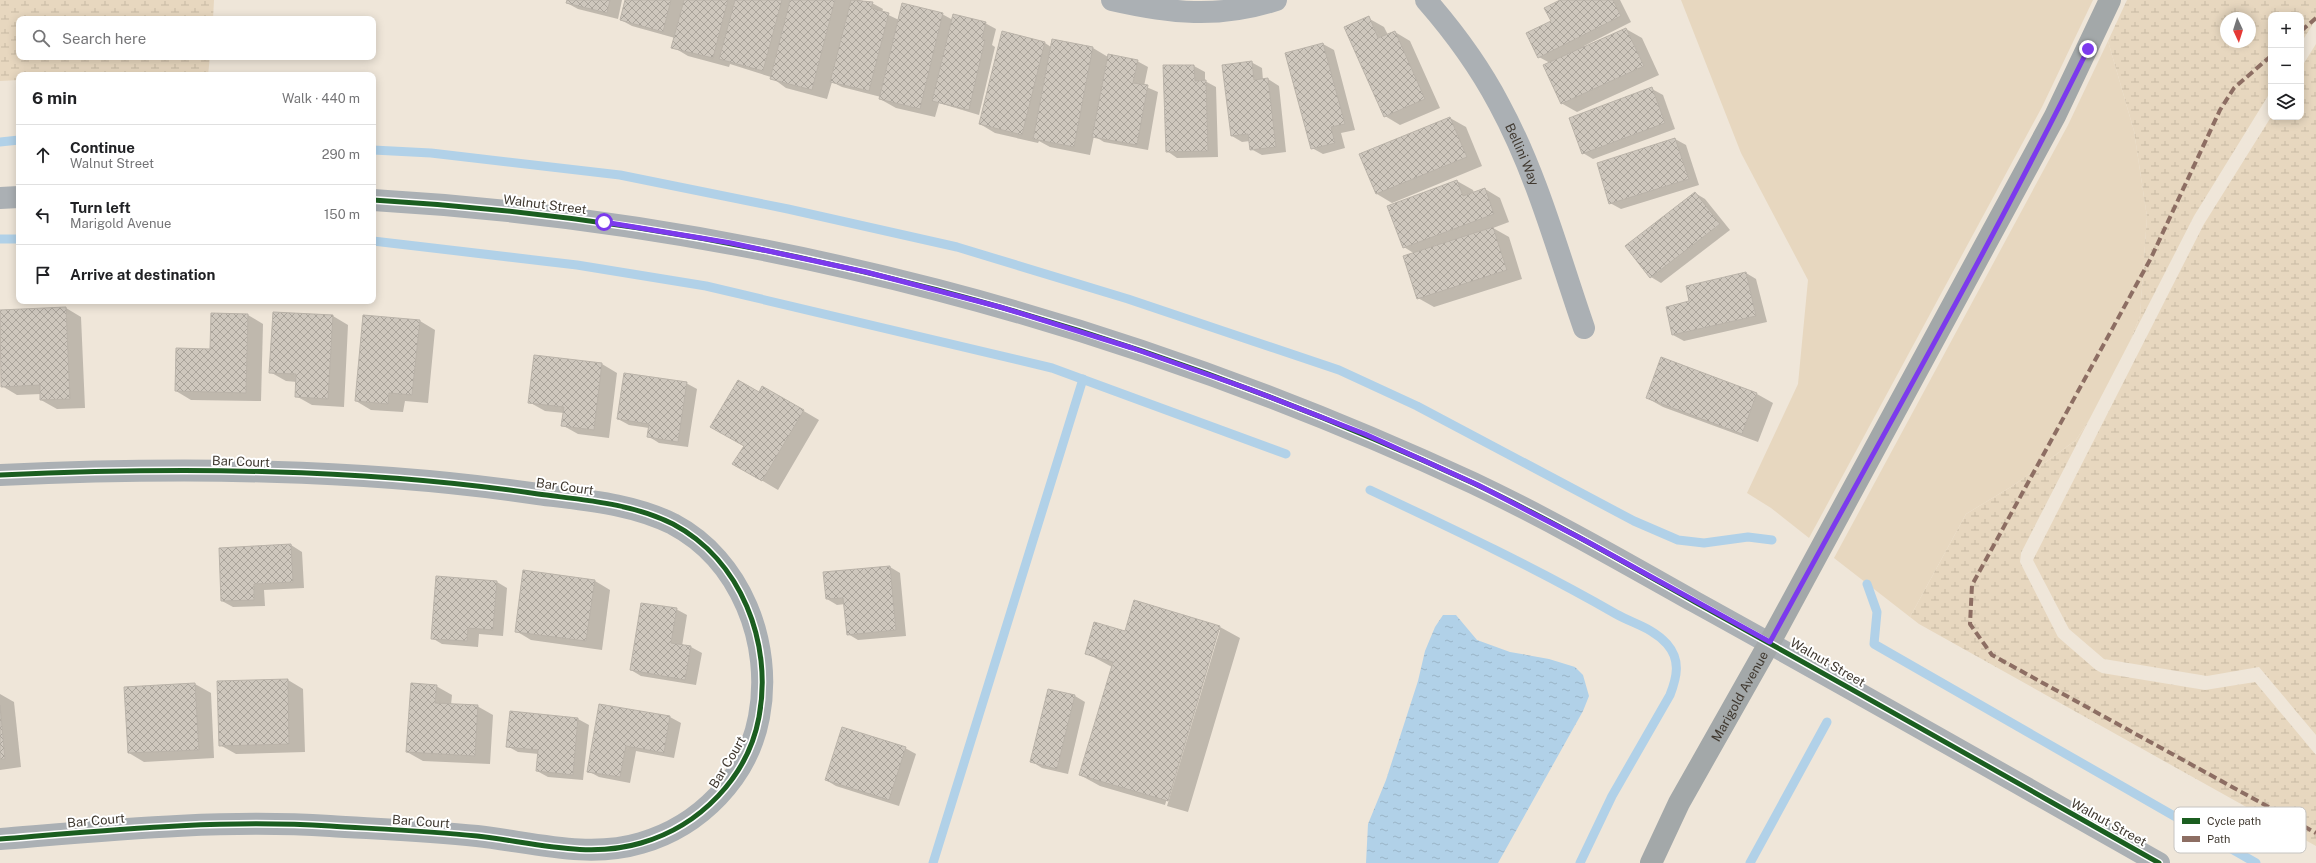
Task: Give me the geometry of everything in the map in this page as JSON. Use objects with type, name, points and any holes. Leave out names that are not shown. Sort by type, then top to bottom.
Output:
[{"type":"main road","name":"Marigold Avenue","points":[[1651,863],[1679,804],[1770,642],[2055,116],[2110,0]]},
{"type":"street","points":[[1112,0],[1182,13],[1219,12],[1257,6],[1276,0]]},
{"type":"street","name":"Bellini Way","points":[[1426,0],[1460,41],[1500,104],[1530,173],[1584,328]]},
{"type":"street","points":[[0,198],[16,197]]},
{"type":"street","name":"Walnut Street","points":[[376,200],[522,212],[604,222],[731,243],[881,276],[1000,307],[1132,348],[1249,389],[1356,431],[1478,485],[1588,542],[1770,642],[2159,863]]},
{"type":"street","name":"Bar Court","points":[[0,475],[84,471],[233,470],[408,480],[507,489],[606,504],[647,512],[677,526],[704,545],[726,570],[744,598],[757,633],[764,672],[764,693],[754,738],[749,751],[728,785],[715,800],[687,822],[672,831],[640,844],[605,849],[570,848],[477,836],[316,825],[171,824],[0,839]]},
{"type":"green space","points":[[0,0],[214,0],[213,16],[16,16],[16,60],[210,60],[208,72],[16,72],[16,80],[0,81]]},
{"type":"green space","points":[[1681,0],[2093,0],[2042,107],[1809,538],[1771,508],[1747,493],[1798,384],[1808,280],[1741,153]]},
{"type":"green space","points":[[2127,0],[2316,0],[2316,19],[2304,38],[2304,12],[2268,12],[2268,96],[2194,216],[2130,341],[2140,316],[2147,217],[2134,131],[2108,41]]},
{"type":"green space","points":[[2108,41],[2134,131],[2147,217],[2140,316],[2130,341],[2089,420],[2076,440],[2014,485],[1966,514],[1910,617],[1834,558],[2068,125]]},
{"type":"green space","points":[[2316,44],[2316,735],[2259,667],[2207,676],[2104,659],[2069,629],[2033,560],[2204,224],[2269,120],[2304,120],[2304,63]]},
{"type":"green space","points":[[2089,420],[2021,553],[2020,562],[2058,637],[2096,670],[2102,673],[2205,690],[2255,682],[2316,755],[2316,846],[2306,840],[2306,807],[2246,807],[1919,624],[1910,617],[1966,514],[2014,485],[2076,440]]},
{"type":"water","points":[[1443,615],[1456,615],[1477,640],[1510,652],[1549,659],[1575,667],[1583,675],[1589,696],[1583,711],[1498,863],[1366,863],[1368,824],[1386,780],[1418,681],[1425,651],[1435,627]]},
{"type":"building","points":[[567,0],[610,0],[607,13],[566,3]]},
{"type":"building","points":[[625,0],[671,0],[663,32],[620,20]]},
{"type":"building","points":[[684,0],[728,0],[713,58],[671,48]]},
{"type":"building","points":[[735,0],[782,0],[763,71],[719,59]]},
{"type":"building","points":[[790,0],[835,0],[812,90],[770,79]]},
{"type":"building","points":[[851,0],[873,2],[871,8],[889,13],[869,91],[830,82]]},
{"type":"building","points":[[1560,0],[1613,0],[1621,16],[1538,58],[1526,33],[1551,21],[1544,8]]},
{"type":"building","points":[[902,3],[943,13],[920,109],[879,99]]},
{"type":"building","points":[[953,14],[986,22],[982,39],[985,40],[969,110],[932,101]]},
{"type":"building","points":[[1369,16],[1378,38],[1395,31],[1425,99],[1384,117],[1344,27]]},
{"type":"building","points":[[1626,28],[1644,66],[1561,104],[1543,65]]},
{"type":"building","points":[[1002,31],[1045,42],[1022,135],[979,124]]},
{"type":"building","points":[[1052,39],[1093,47],[1074,147],[1033,139]]},
{"type":"building","points":[[1323,43],[1345,124],[1331,127],[1335,143],[1311,149],[1285,53]]},
{"type":"building","points":[[1108,54],[1138,60],[1133,83],[1148,85],[1137,145],[1092,137]]},
{"type":"building","points":[[1252,61],[1254,80],[1268,78],[1276,147],[1250,150],[1248,134],[1231,136],[1222,65]]},
{"type":"building","points":[[1163,65],[1194,65],[1195,81],[1206,80],[1208,151],[1166,152]]},
{"type":"building","points":[[1652,87],[1665,123],[1582,154],[1569,118]]},
{"type":"building","points":[[1450,117],[1467,157],[1376,194],[1359,154]]},
{"type":"building","points":[[1675,138],[1689,179],[1609,204],[1597,163]]},
{"type":"building","points":[[1457,180],[1463,196],[1485,188],[1494,214],[1403,248],[1387,206]]},
{"type":"building","points":[[1695,192],[1720,224],[1650,278],[1625,246]]},
{"type":"building","points":[[1493,227],[1507,270],[1417,299],[1403,256]]},
{"type":"building","points":[[1746,272],[1756,316],[1672,335],[1666,307],[1689,301],[1686,286]]},
{"type":"building","points":[[66,307],[70,399],[40,400],[40,385],[1,387],[0,310]]},
{"type":"building","points":[[273,312],[333,315],[328,399],[295,397],[296,374],[269,373]]},
{"type":"building","points":[[211,313],[248,314],[246,393],[175,391],[176,348],[210,349]]},
{"type":"building","points":[[363,315],[420,320],[412,395],[389,393],[388,404],[355,401]]},
{"type":"building","points":[[534,355],[602,363],[594,430],[561,426],[564,407],[528,403]]},
{"type":"building","points":[[1661,357],[1757,393],[1742,434],[1646,398]]},
{"type":"building","points":[[624,373],[687,382],[678,442],[647,437],[649,424],[617,419]]},
{"type":"building","points":[[738,380],[759,392],[762,386],[804,410],[762,481],[732,464],[744,446],[710,427]]},
{"type":"building","points":[[291,544],[293,582],[254,584],[254,600],[221,601],[219,548]]},
{"type":"building","points":[[890,566],[896,630],[847,635],[843,598],[826,599],[823,572]]},
{"type":"building","points":[[523,570],[595,580],[586,641],[515,632]]},
{"type":"building","points":[[436,576],[497,581],[493,630],[468,628],[467,641],[431,639]]},
{"type":"building","points":[[1134,600],[1220,626],[1168,801],[1079,775],[1113,662],[1085,654],[1094,622],[1125,631]]},
{"type":"building","points":[[641,603],[677,608],[671,643],[691,646],[685,680],[630,670]]},
{"type":"building","points":[[288,679],[289,744],[219,746],[217,681]]},
{"type":"building","points":[[195,683],[199,750],[128,753],[124,687]]},
{"type":"building","points":[[411,683],[437,685],[435,703],[478,705],[475,756],[406,752]]},
{"type":"building","points":[[1048,689],[1075,695],[1057,769],[1030,762]]},
{"type":"building","points":[[599,704],[670,716],[664,753],[626,746],[620,777],[587,772]]},
{"type":"building","points":[[0,705],[5,759],[0,759]]},
{"type":"building","points":[[510,711],[578,718],[573,775],[536,771],[538,750],[506,747]]},
{"type":"building","points":[[842,727],[906,747],[889,800],[825,780]]},
{"type":"waterway","points":[[0,142],[16,140]]},
{"type":"waterway","points":[[376,150],[431,153],[620,175],[788,209],[957,247],[1128,299],[1339,370],[1417,406],[1634,521],[1678,540],[1704,543],[1748,537],[1772,540]]},
{"type":"waterway","points":[[0,239],[16,239]]},
{"type":"waterway","points":[[376,241],[577,265],[706,286],[1052,368],[1286,454]]},
{"type":"waterway","points":[[933,863],[1083,379]]},
{"type":"waterway","points":[[1370,490],[1494,549],[1649,630],[1662,639],[1671,650],[1676,662],[1676,675],[1670,695],[1612,796],[1580,863]]},
{"type":"waterway","points":[[1867,584],[1877,612],[1874,644],[2174,816]]},
{"type":"waterway","points":[[1750,863],[1827,722]]},
{"type":"waterway","points":[[2239,853],[2256,863]]},
{"type":"marked path","points":[[2304,28],[2316,18]]},
{"type":"marked path","points":[[2268,59],[2234,88],[2220,110],[2151,258],[1972,585],[1970,624],[1992,655],[2269,807]]},
{"type":"marked path","points":[[2306,828],[2316,833]]},
{"type":"cycle path","points":[[376,200],[516,212],[657,231],[798,257],[936,290],[1074,329],[1209,374],[1342,426],[1473,483],[1529,511],[1812,667],[2159,863]]},
{"type":"cycle path","points":[[0,475],[134,471],[337,474],[472,485],[607,503],[641,511],[673,524],[697,540],[717,559],[734,581],[747,606],[756,633],[761,661],[762,689],[759,717],[753,739],[744,760],[732,779],[718,796],[683,825],[663,835],[621,848],[601,850],[559,848],[459,834],[288,824],[165,826],[0,839]]},
{"type":"route","points":[[604,222],[731,243],[866,272],[1000,307],[1132,348],[1249,389],[1365,434],[1478,485],[1588,542],[1696,603],[1770,642],[1959,296],[2055,116],[2088,49]]}]
